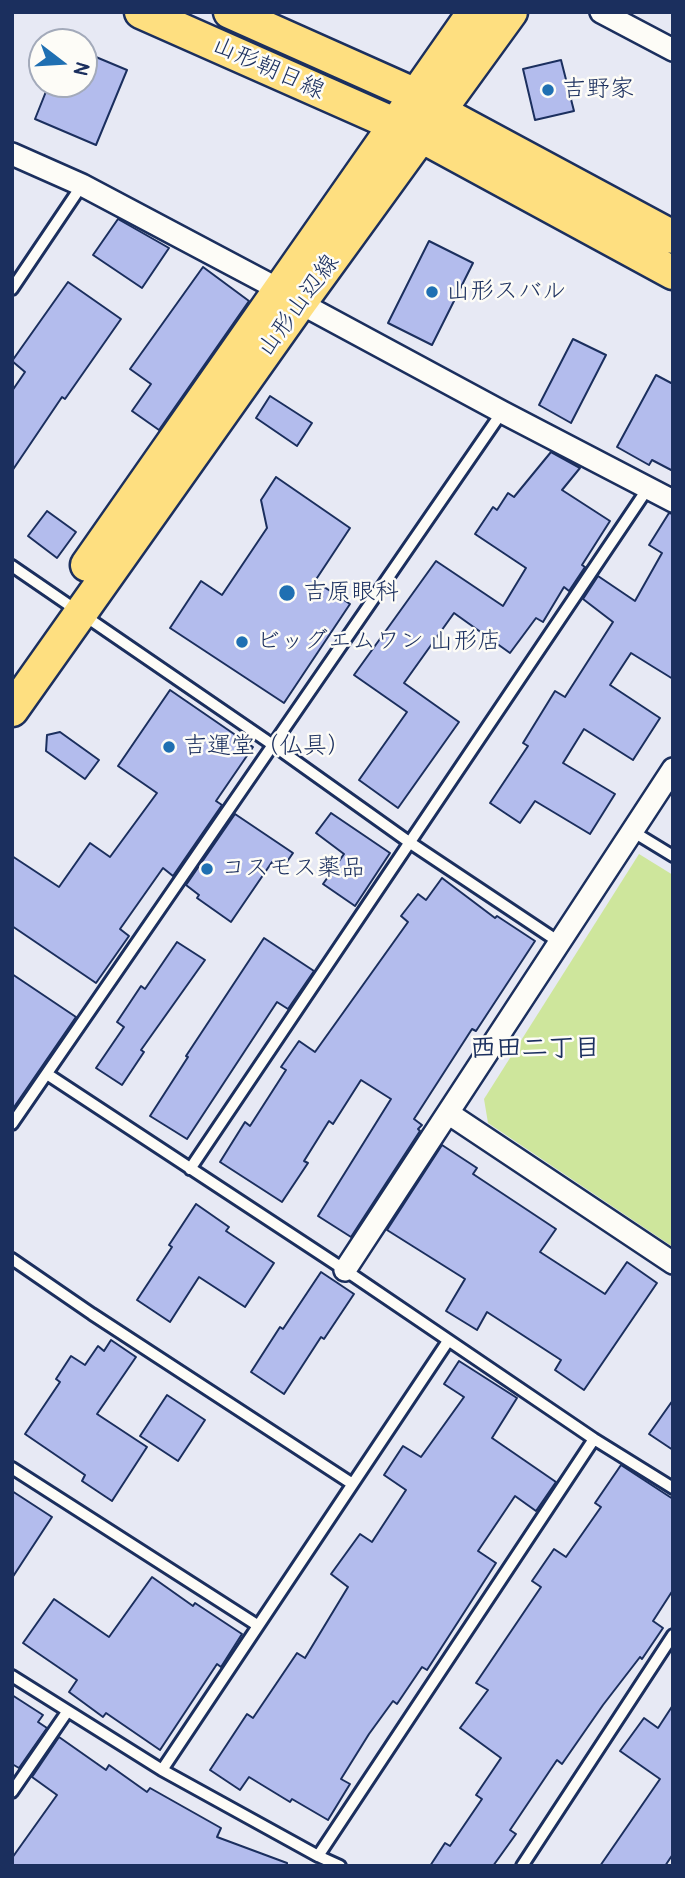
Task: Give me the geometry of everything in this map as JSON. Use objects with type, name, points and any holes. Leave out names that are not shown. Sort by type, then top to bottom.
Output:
[{"type":"main road","name":"山形朝日線","points":[[141,12],[408,131]]},
{"type":"main road","name":"山形朝日線","points":[[230,12],[429,103]]},
{"type":"main road","points":[[429,103],[474,12]]},
{"type":"main road","points":[[511,12],[429,103],[408,131],[673,273]]},
{"type":"main road","points":[[429,103],[673,237]]},
{"type":"main road","name":"山形山辺線","points":[[12,710],[71,607],[408,131]]},
{"type":"main road","name":"山形山辺線","points":[[12,672],[71,607]]},
{"type":"street","points":[[601,12],[673,50]]},
{"type":"street","points":[[12,154],[82,186],[673,501]]},
{"type":"street","points":[[345,1270],[673,769]]},
{"type":"street","points":[[448,1113],[673,1263]]},
{"type":"lane","points":[[12,289],[82,186]]},
{"type":"lane","points":[[12,1124],[502,412]]},
{"type":"lane","points":[[190,1169],[648,488]]},
{"type":"lane","points":[[12,566],[409,842],[559,942]]},
{"type":"lane","points":[[632,831],[673,856]]},
{"type":"lane","points":[[47,1074],[345,1270],[594,1439],[673,1488]]},
{"type":"lane","points":[[12,1259],[352,1483]]},
{"type":"lane","points":[[162,1770],[448,1341]]},
{"type":"lane","points":[[318,1856],[594,1439]]},
{"type":"lane","points":[[12,1468],[257,1625]]},
{"type":"lane","points":[[522,1866],[673,1636]]},
{"type":"lane","points":[[12,1676],[162,1770],[340,1866]]},
{"type":"lane","points":[[12,1792],[66,1712]]},
{"type":"green space","points":[[639,854],[673,875],[673,1247],[488,1123],[484,1099]]},
{"type":"building","points":[[98,58],[127,70],[96,145],[35,119],[43,98],[98,98]]},
{"type":"building","name":"吉野家","points":[[561,60],[574,111],[535,120],[523,69]]},
{"type":"building","points":[[118,219],[169,248],[142,288],[93,255]]},
{"type":"building","points":[[429,241],[473,263],[432,345],[388,323]]},
{"type":"building","points":[[203,267],[249,301],[159,430],[132,411],[151,384],[130,369]]},
{"type":"building","points":[[68,282],[121,319],[65,399],[62,397],[12,471],[12,391],[25,372],[12,361]]},
{"type":"building","points":[[573,339],[606,355],[571,423],[539,405]]},
{"type":"building","points":[[656,375],[673,384],[673,471],[652,460],[649,465],[617,447]]},
{"type":"building","points":[[270,396],[312,423],[297,446],[256,418]]},
{"type":"building","points":[[551,452],[580,468],[562,490],[610,521],[569,591],[564,587],[543,622],[536,618],[510,653],[454,613],[404,683],[459,722],[398,808],[359,780],[407,712],[354,675],[436,561],[503,606],[526,568],[475,534],[493,507],[497,510],[508,493],[514,497]]},
{"type":"building","points":[[276,477],[350,528],[315,581],[350,604],[284,703],[170,628],[201,581],[222,595],[267,528],[261,500]]},
{"type":"building","points":[[47,511],[76,532],[57,558],[28,536]]},
{"type":"building","points":[[669,513],[673,514],[673,679],[631,653],[610,685],[660,718],[633,760],[584,729],[563,763],[615,794],[590,834],[535,801],[520,823],[490,803],[528,746],[523,743],[555,691],[565,697],[613,622],[583,599],[598,576],[635,601],[662,553],[649,545]]},
{"type":"building","points":[[170,690],[253,747],[216,801],[222,805],[173,876],[163,868],[120,929],[129,936],[96,983],[12,926],[12,856],[59,887],[90,843],[110,857],[157,793],[118,766]]},
{"type":"building","points":[[60,732],[99,760],[85,779],[46,751],[47,735]]},
{"type":"building","points":[[331,813],[390,853],[355,906],[323,884],[344,854],[316,833]]},
{"type":"building","points":[[235,814],[293,853],[282,869],[272,862],[231,922],[197,898],[199,895],[186,885]]},
{"type":"building","points":[[442,878],[495,918],[497,916],[535,941],[476,1031],[472,1029],[414,1119],[422,1125],[418,1129],[420,1131],[351,1237],[318,1216],[391,1099],[361,1080],[333,1124],[329,1121],[304,1161],[308,1163],[282,1202],[220,1162],[245,1122],[250,1126],[286,1070],[281,1067],[299,1041],[315,1052],[408,922],[401,916],[418,894],[426,900]]},
{"type":"building","points":[[264,938],[314,971],[288,1009],[277,1002],[187,1139],[150,1116]]},
{"type":"building","points":[[177,942],[205,960],[141,1050],[144,1052],[122,1085],[96,1068],[124,1027],[117,1022],[141,986],[145,989]]},
{"type":"building","points":[[12,974],[76,1017],[12,1110]]},
{"type":"building","points":[[442,1145],[477,1168],[473,1174],[556,1229],[540,1252],[605,1294],[627,1262],[657,1283],[584,1390],[555,1370],[561,1360],[487,1312],[477,1330],[446,1311],[465,1279],[387,1230]]},
{"type":"building","points":[[196,1204],[229,1227],[226,1231],[274,1263],[245,1307],[199,1277],[170,1322],[137,1300]]},
{"type":"building","points":[[321,1272],[354,1294],[324,1339],[321,1337],[284,1394],[251,1372]]},
{"type":"building","points":[[111,1340],[136,1357],[97,1414],[147,1447],[112,1501],[82,1481],[85,1475],[25,1434],[60,1382],[56,1379],[71,1356],[85,1365],[98,1346],[104,1351]]},
{"type":"building","points":[[459,1361],[517,1398],[492,1438],[556,1482],[536,1511],[515,1496],[478,1551],[496,1563],[427,1670],[422,1667],[397,1704],[393,1701],[369,1734],[341,1779],[350,1784],[328,1820],[292,1799],[290,1802],[249,1777],[240,1790],[210,1770],[247,1714],[253,1718],[297,1653],[305,1658],[348,1587],[331,1574],[360,1534],[372,1542],[406,1490],[384,1475],[403,1446],[421,1457],[464,1397],[444,1384]]},
{"type":"building","points":[[167,1395],[205,1420],[178,1461],[140,1436]]},
{"type":"building","points":[[673,1400],[673,1450],[649,1434]]},
{"type":"building","points":[[621,1465],[673,1499],[673,1590],[653,1621],[663,1628],[642,1659],[640,1657],[603,1705],[562,1764],[557,1760],[510,1830],[516,1834],[493,1866],[430,1866],[445,1843],[450,1846],[482,1799],[476,1795],[501,1758],[460,1728],[488,1690],[476,1683],[541,1587],[532,1581],[554,1549],[566,1557],[601,1507],[595,1503]]},
{"type":"building","points":[[12,1491],[52,1517],[12,1578]]},
{"type":"building","points":[[152,1577],[193,1606],[195,1603],[242,1634],[221,1667],[217,1664],[160,1750],[106,1713],[103,1717],[69,1692],[77,1680],[23,1643],[54,1599],[109,1637]]},
{"type":"building","points":[[12,1695],[43,1715],[38,1722],[47,1728],[19,1768],[12,1764]]},
{"type":"building","points":[[673,1705],[673,1854],[665,1866],[600,1866],[660,1779],[620,1751],[644,1718],[658,1728]]},
{"type":"building","points":[[59,1737],[106,1770],[109,1765],[147,1792],[150,1788],[221,1828],[217,1837],[287,1863],[287,1866],[12,1866],[12,1858],[57,1795],[32,1777]]},
{"type":"place","name":"吉野家","points":[[548,90]]},
{"type":"place","name":"山形スバル","points":[[432,292]]},
{"type":"place","name":"吉原眼科","points":[[287,593]]},
{"type":"place","name":"ビッグエムワン 山形店","points":[[242,642]]},
{"type":"place","name":"吉運堂（仏具）","points":[[169,747]]},
{"type":"place","name":"コスモス薬品","points":[[207,869]]},
{"type":"district","name":"西田二丁目","points":[[535,1049]]}]
